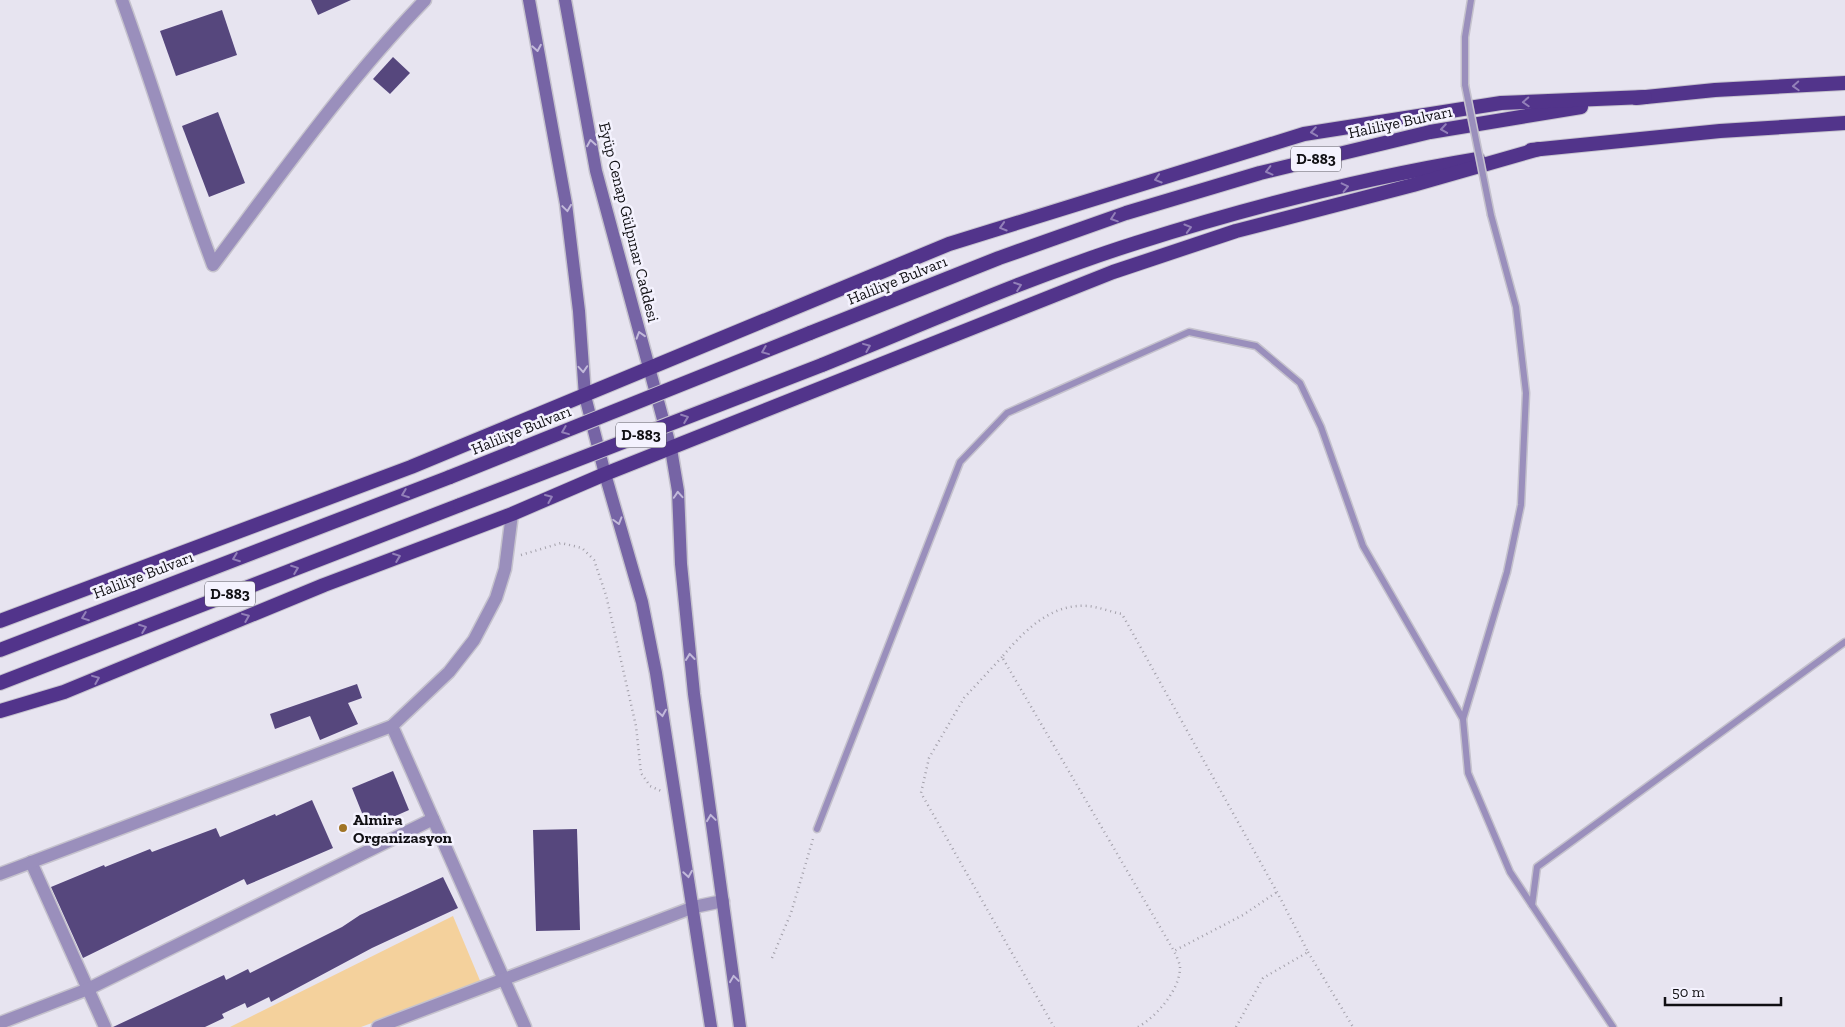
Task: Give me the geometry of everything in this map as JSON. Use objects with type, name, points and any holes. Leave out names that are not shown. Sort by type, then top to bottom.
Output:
[{"type":"highway","name":"Haliliye Bulvarı","points":[[0,650],[450,477],[999,258],[1126,213],[1260,173],[1430,132],[1645,97],[1715,90],[1845,83]]},
{"type":"highway","points":[[0,621],[411,467],[949,244],[1304,134],[1501,104],[1645,97]]},
{"type":"highway","name":"D-883","points":[[0,683],[822,365],[1008,289],[1135,243],[1277,203],[1430,167],[1539,149],[1720,131],[1845,123]]},
{"type":"highway","points":[[0,716],[64,692],[324,585],[512,514],[604,474],[1113,272],[1236,231],[1413,185],[1539,149]]},
{"type":"highway","points":[[0,711],[64,692]]},
{"type":"main road","points":[[528,0],[566,204],[579,311],[585,396],[604,474],[642,602],[694,906],[711,1027]]},
{"type":"main road","name":"Eyüp Cenap Gülpınar Caddesi","points":[[565,0],[596,170],[628,296],[650,368],[671,449],[678,491],[681,564],[694,694],[740,1027]]},
{"type":"street","points":[[122,0],[149,76],[172,153],[213,265],[315,128],[381,46],[425,0]]},
{"type":"street","points":[[0,874],[392,726],[449,672],[474,640],[496,598],[506,563],[512,514]]},
{"type":"street","points":[[392,726],[525,1027]]},
{"type":"street","points":[[0,1023],[88,989],[433,818]]},
{"type":"street","points":[[31,862],[105,1027]]},
{"type":"street","points":[[378,1027],[694,906],[722,901]]},
{"type":"lane","points":[[1471,0],[1465,37],[1465,85],[1491,215],[1516,307],[1526,393],[1521,505],[1508,572],[1463,719],[1468,773],[1510,872],[1613,1027]]},
{"type":"lane","points":[[817,829],[960,462],[1007,413],[1189,332],[1256,346],[1300,383],[1321,427],[1363,546],[1463,719]]},
{"type":"lane","points":[[1532,905],[1537,867],[1845,642]]},
{"type":"path","points":[[506,563],[526,552],[561,543],[582,548],[594,560],[606,595],[636,726],[640,773],[650,786],[676,798]]},
{"type":"path","points":[[1054,1027],[921,793],[929,758],[964,698],[1022,633],[1057,609],[1087,606],[1122,614],[1277,892],[1308,952],[1353,1027]]},
{"type":"path","points":[[1002,657],[1174,951],[1180,966],[1173,992],[1151,1020],[1138,1027]]},
{"type":"path","points":[[772,958],[792,913],[801,874],[817,829]]},
{"type":"path","points":[[1174,951],[1243,914],[1277,892]]},
{"type":"path","points":[[1236,1027],[1263,978],[1308,952]]},
{"type":"shaded area","points":[[453,916],[481,983],[361,1027],[230,1027]]},
{"type":"building","points":[[311,0],[351,0],[318,15]]},
{"type":"building","points":[[222,10],[237,55],[176,76],[160,31]]},
{"type":"building","points":[[393,57],[410,73],[390,94],[373,79]]},
{"type":"building","points":[[218,112],[245,183],[209,197],[182,126]]},
{"type":"building","points":[[357,684],[362,698],[348,703],[358,724],[320,740],[310,716],[275,729],[270,714]]},
{"type":"building","points":[[393,771],[409,810],[368,828],[352,788]]},
{"type":"building","points":[[312,800],[333,848],[247,885],[244,879],[83,958],[51,887],[104,865],[105,867],[150,849],[152,852],[216,828],[220,837]]},
{"type":"building","points":[[577,829],[580,930],[536,931],[533,830]]},
{"type":"building","points":[[443,877],[458,908],[372,948],[271,1002],[269,997],[247,1008],[245,1003],[222,1014],[224,1018],[205,1027],[113,1027],[224,975],[226,980],[248,969],[250,973],[342,927],[360,915]]},
{"type":"place","name":"Almira Organizasyon","points":[[343,828]]}]
